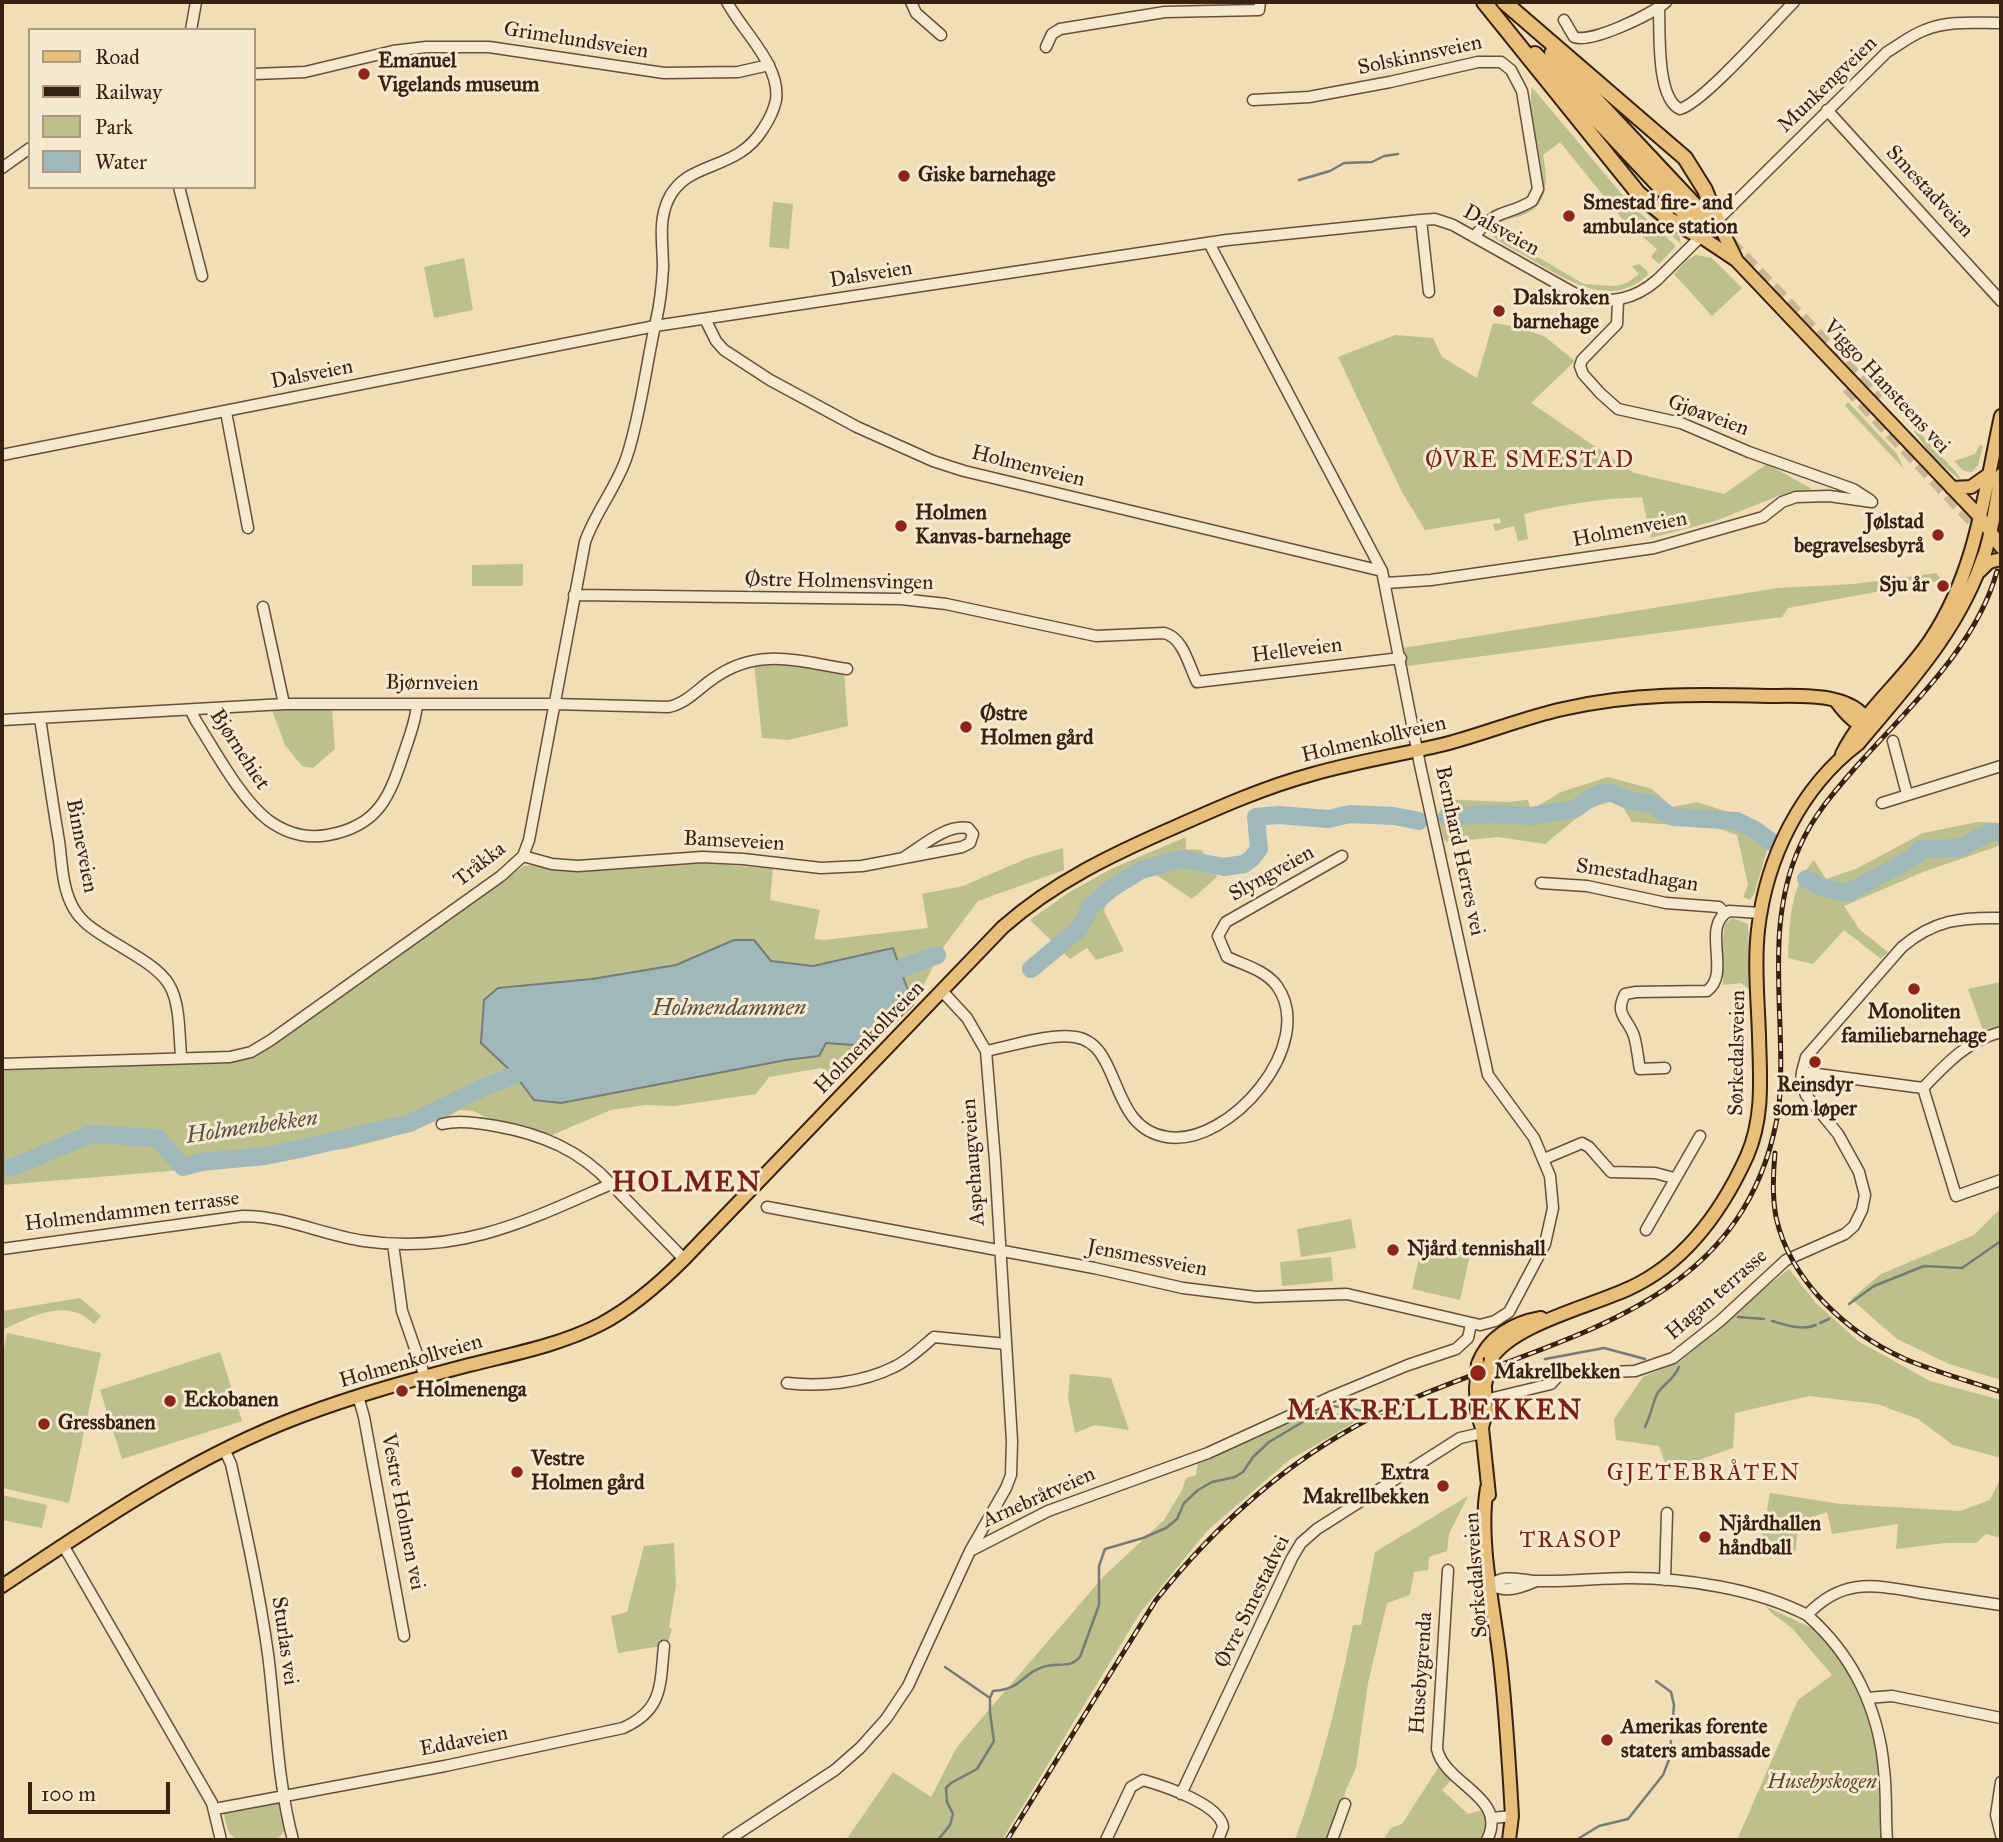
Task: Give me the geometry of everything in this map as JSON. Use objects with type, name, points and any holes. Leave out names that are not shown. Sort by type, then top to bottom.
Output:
[{"type":"highway","points":[[1485,2],[1638,193],[1670,220],[1704,225],[1702,184],[1685,158],[1504,2]]},
{"type":"highway","name":"Viggo Hansteens vei","points":[[1485,2],[1704,225]]},
{"type":"highway","name":"Viggo Hansteens vei","points":[[1504,2],[1704,225]]},
{"type":"main road","name":"Viggo Hansteens vei","points":[[1704,225],[1736,260]]},
{"type":"main road","name":"Viggo Hansteens vei","points":[[1704,225],[1980,517],[2001,547]]},
{"type":"main road","name":"Sørkedalsveien","points":[[1866,724],[1946,636],[1968,596],[1990,532],[2001,416]]},
{"type":"main road","points":[[1952,488],[1971,487],[1995,475]]},
{"type":"main road","name":"Sørkedalsveien","points":[[1518,1840],[1513,1818],[1500,1659],[1497,1584],[1484,1505],[1487,1488],[1482,1430],[1477,1413],[1487,1346],[1505,1331],[1528,1321],[1559,1315],[1630,1288],[1674,1260],[1705,1227],[1746,1158],[1757,1122],[1761,1096],[1757,946],[1761,913],[1772,867],[1790,824],[1808,796],[1841,757],[1858,744],[1866,724],[1923,650],[1947,613],[1967,569],[1980,517],[1995,475]]},
{"type":"main road","points":[[1976,577],[1989,562],[2001,559]]},
{"type":"main road","name":"Holmenkollveien","points":[[2,1586],[150,1489],[224,1449],[290,1420],[358,1396],[545,1346],[593,1327],[641,1298],[684,1259],[985,944],[1021,911],[1097,862],[1267,788],[1323,771],[1417,750],[1546,713],[1625,698],[1669,694],[1808,696],[1854,707],[1866,724]]},
{"type":"main road","name":"Sørkedalsveien","points":[[1509,1840],[1513,1818]]},
{"type":"street","points":[[191,28],[196,2]]},
{"type":"street","points":[[655,326],[663,272],[663,217],[670,196],[686,177],[733,159],[747,149],[767,123],[775,102],[775,81],[769,65],[727,2]]},
{"type":"street","points":[[911,2],[916,13],[941,35]]},
{"type":"street","points":[[1046,47],[1052,34],[1060,29],[1165,12],[1259,10],[1260,2]]},
{"type":"street","points":[[1564,20],[1574,37],[1586,39],[1613,30],[1662,5],[1662,67],[1666,90],[1673,105],[1680,109],[1690,105],[1718,80],[1794,2]]},
{"type":"street","name":"Munkengveien","points":[[1704,225],[1886,52],[1921,31],[1953,23],[2001,23]]},
{"type":"street","name":"Grimelundsveien","points":[[256,74],[305,72],[393,51],[426,47],[489,47],[664,73],[748,71],[769,65]]},
{"type":"street","name":"Solskinnsveien","points":[[1252,100],[1309,97],[1478,62],[1501,62],[1511,70],[1519,83],[1538,189],[1532,201],[1488,220],[1474,237]]},
{"type":"street","name":"Smestadveien","points":[[1827,110],[2001,301]]},
{"type":"street","points":[[2,168],[28,149]]},
{"type":"street","points":[[180,189],[202,275]]},
{"type":"street","points":[[1421,219],[1429,292]]},
{"type":"street","name":"Dalsveien","points":[[2,455],[655,326],[1209,243],[1421,219],[1447,222],[1581,297],[1601,301],[1618,300],[1633,296],[1652,285],[1704,225]]},
{"type":"street","name":"Bernhard Herres vei","points":[[1209,243],[1382,570],[1386,583],[1417,750],[1488,1074],[1534,1138],[1552,1185],[1552,1223],[1545,1244],[1514,1304]]},
{"type":"street","name":"Gjøaveien","points":[[1618,300],[1616,324],[1582,360],[1580,366],[1585,377],[1613,405],[1625,412],[1681,423],[1749,452],[1859,492],[1872,502]]},
{"type":"street","name":"Holmenveien","points":[[705,319],[720,346],[750,368],[857,427],[933,461],[964,471],[1367,569],[1382,570]]},
{"type":"street","name":"Tråkka","points":[[2,1064],[238,1056],[257,1049],[520,860],[529,840],[574,595],[589,530],[628,455],[655,326]]},
{"type":"street","points":[[226,412],[248,528]]},
{"type":"street","name":"Holmenveien","points":[[1386,583],[1431,580],[1654,548],[1763,517],[1782,502],[1796,497],[1829,496],[1872,502]]},
{"type":"street","name":"Østre Holmensvingen","points":[[574,595],[901,599],[946,604],[1096,636],[1164,633],[1172,636],[1178,643],[1197,682]]},
{"type":"street","points":[[263,607],[284,704]]},
{"type":"street","name":"Bjørnveien","points":[[2,720],[284,704],[673,706],[680,704],[718,675],[748,661],[765,658],[847,669]]},
{"type":"street","name":"Helleveien","points":[[1197,682],[1401,658]]},
{"type":"street","name":"Bjørnehiet","points":[[191,710],[195,721],[254,808],[283,830],[312,837],[353,830],[378,809],[396,776],[415,720],[417,704]]},
{"type":"street","name":"Binneveien","points":[[40,718],[64,878],[71,904],[80,918],[92,929],[146,961],[166,979],[175,993],[179,1010],[181,1058]]},
{"type":"street","points":[[1893,741],[1907,794]]},
{"type":"street","points":[[1882,803],[2001,766]]},
{"type":"street","name":"Bamseveien","points":[[520,860],[578,866],[702,857],[821,868],[862,866],[961,847],[970,843],[973,834],[968,828],[950,829],[903,858]]},
{"type":"street","name":"Slyngveien","points":[[986,1051],[1061,1036],[1086,1039],[1095,1044],[1102,1053],[1128,1112],[1147,1130],[1172,1138],[1187,1136],[1221,1122],[1264,1084],[1282,1050],[1286,1024],[1284,1003],[1276,985],[1263,973],[1227,957],[1218,936],[1226,922],[1342,856]]},
{"type":"street","name":"Smestadhagan","points":[[1541,883],[1587,886],[1666,903],[1719,907],[1725,913],[1761,913]]},
{"type":"street","points":[[1665,1068],[1640,1069],[1634,1034],[1623,1016],[1620,1004],[1625,994],[1707,991],[1714,986],[1718,974],[1717,930],[1725,913]]},
{"type":"street","points":[[1923,1087],[1802,1072],[1806,1057],[1906,944],[1925,931],[1950,920],[2001,918]]},
{"type":"street","name":"Aspehaugveien","points":[[942,991],[967,1018],[986,1051],[1012,1441],[1011,1475],[970,1551]]},
{"type":"street","points":[[1923,1087],[1971,1043],[2001,1032]]},
{"type":"street","name":"Hagan terrasse","points":[[1493,1398],[1551,1384],[1560,1374],[1635,1371],[1673,1358],[1720,1321],[1786,1260],[1844,1234],[1853,1226],[1862,1210],[1865,1195],[1859,1172],[1838,1134],[1806,1095],[1801,1081],[1802,1072]]},
{"type":"street","points":[[1923,1087],[1956,1196],[2001,1180]]},
{"type":"street","points":[[442,1124],[473,1123],[532,1133],[565,1147],[593,1166],[684,1259]]},
{"type":"street","points":[[1646,1230],[1700,1136]]},
{"type":"street","points":[[1544,1159],[1582,1143],[1589,1147],[1611,1172],[1655,1173],[1674,1178]]},
{"type":"street","name":"Holmendammen terrasse","points":[[2,1249],[243,1216],[269,1217],[349,1239],[393,1244],[438,1243],[484,1236],[611,1184]]},
{"type":"street","name":"Jensmessveien","points":[[767,1207],[1197,1290],[1256,1297],[1347,1294],[1471,1324],[1495,1321],[1504,1316],[1514,1304]]},
{"type":"street","points":[[393,1244],[402,1311],[425,1377]]},
{"type":"street","name":"Arnebråtveien","points":[[728,1840],[835,1770],[860,1748],[886,1719],[908,1686],[970,1551],[1048,1511],[1208,1453],[1334,1396],[1408,1365],[1456,1349],[1468,1338],[1471,1324]]},
{"type":"street","points":[[787,1383],[842,1383],[882,1372],[897,1366],[934,1337],[1006,1344]]},
{"type":"street","name":"Vestre Holmen vei","points":[[358,1396],[404,1636]]},
{"type":"street","name":"Øvre Smestadvei","points":[[1181,1794],[1301,1543],[1460,1438],[1482,1430]]},
{"type":"street","name":"Sturlas vei","points":[[224,1449],[231,1464],[256,1581],[291,1840]]},
{"type":"street","points":[[1665,1580],[1667,1513]]},
{"type":"street","points":[[63,1545],[215,1808],[221,1840]]},
{"type":"street","name":"Husebygrenda","points":[[1448,1570],[1438,1754],[1483,1800],[1492,1818]]},
{"type":"street","points":[[1497,1584],[1516,1588],[1535,1581],[1629,1578],[1665,1580],[1758,1595],[1791,1606],[1807,1615],[1841,1650],[1867,1698],[1882,1752],[1886,1840]]},
{"type":"street","points":[[1807,1615],[1820,1601],[1861,1585],[1883,1586],[2001,1605]]},
{"type":"street","name":"Eddaveien","points":[[215,1808],[445,1766],[623,1728],[639,1721],[655,1704],[664,1646]]},
{"type":"street","points":[[1867,1698],[1892,1696],[2001,1718]]},
{"type":"street","points":[[1106,1840],[1131,1787],[1143,1780],[1181,1794],[1220,1816],[1223,1827],[1218,1840]]},
{"type":"street","points":[[2001,1782],[1996,1815],[2001,1835]]},
{"type":"street","points":[[1332,1840],[1345,1804]]},
{"type":"street","points":[[1487,1840],[1492,1818],[1513,1818]]},
{"type":"green space","points":[[1532,87],[1630,204],[1676,246],[1659,264],[1651,257],[1657,249],[1623,220],[1560,142],[1543,155],[1546,183],[1537,207],[1501,222],[1491,230],[1584,284],[1615,286],[1627,283],[1639,274],[1632,266],[1639,264],[1648,275],[1633,285],[1602,291],[1587,287],[1556,274],[1502,243],[1490,233],[1488,229],[1493,223],[1534,205],[1542,190],[1532,114]]},
{"type":"green space","points":[[1580,129],[1679,234],[1681,244],[1636,204],[1581,137],[1578,131]]},
{"type":"green space","points":[[773,202],[793,204],[789,249],[769,247]]},
{"type":"green space","points":[[1696,255],[1712,258],[1742,288],[1712,316],[1674,274]]},
{"type":"green space","points":[[464,258],[473,310],[434,318],[424,267]]},
{"type":"green space","points":[[1493,323],[1544,336],[1575,361],[1531,403],[1634,473],[1724,494],[1767,464],[1812,489],[1778,496],[1715,521],[1651,538],[1642,497],[1553,507],[1524,514],[1528,539],[1518,541],[1514,526],[1495,531],[1493,524],[1501,523],[1500,518],[1425,530],[1402,492],[1338,357],[1395,335],[1433,338],[1442,357],[1477,378]]},
{"type":"green space","points":[[1848,402],[1897,454],[1904,469],[1845,406]]},
{"type":"green space","points":[[1917,430],[1957,473],[1961,481],[1932,456],[1914,431]]},
{"type":"green space","points":[[1980,445],[1983,446],[1978,465],[1972,472],[1964,471],[1954,461],[1975,454]]},
{"type":"green space","points":[[523,564],[523,586],[472,586],[472,565]]},
{"type":"green space","points":[[1936,573],[1942,580],[1788,608],[1782,617],[1407,666],[1403,648],[1778,588],[1854,584]]},
{"type":"green space","points":[[773,660],[844,671],[848,726],[788,740],[762,738],[754,663]]},
{"type":"green space","points":[[272,710],[332,710],[335,749],[313,768],[302,766],[285,745]]},
{"type":"green space","points":[[1608,777],[1652,789],[1672,807],[1697,802],[1745,815],[1767,829],[1774,839],[1768,847],[1750,900],[1743,897],[1748,885],[1737,835],[1717,828],[1632,822],[1618,799],[1588,809],[1545,844],[1498,837],[1447,842],[1444,840],[1440,824],[1441,799],[1507,802],[1528,800],[1531,810],[1561,792]]},
{"type":"green space","points":[[1978,822],[2001,823],[2001,845],[1923,872],[1844,906],[1860,930],[1888,952],[1881,959],[1844,930],[1813,964],[1788,958],[1795,894],[1814,860],[1826,879],[1856,869],[1923,833]]},
{"type":"green space","points":[[1186,837],[1186,849],[1202,850],[1217,877],[1192,899],[1143,866],[1114,880],[1104,911],[1124,951],[1096,960],[1087,948],[1070,959],[1030,920],[1068,893],[1111,869]]},
{"type":"green space","points":[[1063,848],[1064,870],[978,901],[944,946],[913,1005],[838,1079],[821,1068],[769,1077],[756,1094],[675,1106],[645,1105],[611,1110],[552,1135],[491,1120],[473,1111],[460,1110],[445,1118],[384,1139],[266,1163],[2,1185],[2,1070],[230,1062],[248,1059],[524,866],[537,864],[572,870],[596,870],[695,862],[773,869],[770,900],[820,910],[814,939],[824,940],[928,928],[922,894],[963,886],[1028,858]],"holes":[[[734,940],[754,940],[771,961],[813,966],[893,948],[913,1005],[853,1045],[825,1043],[819,1056],[562,1103],[534,1100],[515,1075],[481,1043],[592,979],[676,965]]]},
{"type":"green space","points":[[1732,918],[1748,924],[1750,990],[1741,983],[1723,985],[1722,946],[1725,924]]},
{"type":"green space","points":[[2001,982],[2001,1026],[1983,1030],[1968,989]]},
{"type":"green space","points":[[2001,1208],[2001,1380],[1949,1364],[1897,1339],[1851,1299],[1881,1274],[1974,1235]]},
{"type":"green space","points":[[1351,1219],[1356,1248],[1301,1257],[1297,1229]]},
{"type":"green space","points":[[1423,1240],[1471,1251],[1460,1300],[1412,1289]]},
{"type":"green space","points":[[1331,1257],[1333,1281],[1282,1286],[1280,1262]]},
{"type":"green space","points":[[1789,1269],[1815,1302],[1858,1341],[1930,1381],[2001,1400],[2001,1458],[1953,1445],[1918,1419],[1877,1404],[1809,1396],[1735,1413],[1733,1448],[1668,1471],[1659,1446],[1616,1440],[1614,1419],[1643,1377],[1683,1359],[1725,1320]]},
{"type":"green space","points":[[80,1298],[101,1316],[94,1324],[84,1316],[62,1310],[39,1315],[4,1329],[2,1327],[2,1311]]},
{"type":"green space","name":"Gressbanen","points":[[7,1333],[101,1353],[69,1503],[2,1488],[2,1359]]},
{"type":"green space","name":"Eckobanen","points":[[220,1352],[242,1421],[122,1459],[100,1390]]},
{"type":"green space","points":[[1070,1374],[1111,1378],[1129,1430],[1095,1425],[1075,1433],[1068,1398]]},
{"type":"green space","points":[[1316,1410],[1351,1416],[1357,1421],[1288,1461],[1207,1531],[1140,1613],[1002,1840],[846,1840],[893,1772],[931,1797],[957,1747],[1104,1576],[1164,1520],[1186,1478],[1196,1475],[1198,1461]]},
{"type":"green space","points":[[2000,1479],[2001,1538],[1986,1534],[1976,1543],[1945,1543],[1896,1549],[1898,1524],[1832,1534],[1827,1512],[1799,1522],[1795,1554],[1762,1536],[1770,1493],[1841,1504],[1960,1511],[1990,1500]]},
{"type":"green space","points":[[2,1495],[47,1505],[42,1528],[2,1520]]},
{"type":"green space","points":[[1468,1496],[1449,1534],[1447,1551],[1429,1557],[1428,1570],[1414,1572],[1410,1595],[1387,1603],[1368,1683],[1356,1768],[1330,1840],[1295,1840],[1328,1734],[1353,1625],[1361,1625],[1375,1552]]},
{"type":"green space","points":[[674,1543],[676,1585],[669,1628],[672,1629],[667,1645],[618,1653],[611,1616],[627,1612],[644,1546]]},
{"type":"green space","name":"Husebyskogen","points":[[1765,1606],[1820,1632],[1857,1686],[1876,1745],[1883,1840],[1737,1840],[1798,1700],[1832,1675],[1792,1628]]},
{"type":"green space","points":[[1440,1765],[1453,1778],[1442,1790],[1468,1814],[1482,1810],[1486,1817],[1485,1833],[1481,1840],[1383,1840],[1391,1828],[1402,1824]]},
{"type":"green space","points":[[280,1799],[284,1832],[278,1838],[237,1840],[229,1833],[223,1812]]},
{"type":"water","name":"Holmendammen","points":[[734,940],[754,940],[771,961],[813,966],[893,948],[913,1005],[872,1044],[826,1043],[819,1056],[561,1103],[534,1100],[515,1075],[481,1043],[484,1000],[498,988],[592,979],[676,965]]},
{"type":"waterway","points":[[1299,180],[1330,171],[1344,163],[1372,162],[1384,156],[1398,154]]},
{"type":"waterway","name":"Holmenbekken","points":[[1447,817],[1495,814],[1531,816],[1575,809],[1602,793],[1612,793],[1628,800],[1649,803],[1673,817],[1737,821],[1771,842]]},
{"type":"waterway","name":"Holmenbekken","points":[[1031,969],[1079,929],[1091,906],[1112,888],[1141,870],[1182,859],[1224,867],[1244,864],[1259,849],[1256,817],[1279,815],[1328,819],[1350,814],[1394,816],[1419,821]]},
{"type":"waterway","name":"Holmenbekken","points":[[1806,879],[1821,887],[1847,893],[1916,856],[1920,849],[1960,848],[1990,832],[2001,833]]},
{"type":"waterway","name":"Holmenbekken","points":[[900,969],[937,955]]},
{"type":"waterway","name":"Holmenbekken","points":[[2,1169],[13,1167],[91,1134],[157,1138],[183,1167],[201,1162],[265,1156],[410,1123],[515,1075]]},
{"type":"waterway","name":"Makrellbekken","points":[[1849,1304],[1874,1286],[1924,1266],[1962,1268],[2001,1241]]},
{"type":"waterway","name":"Makrellbekken","points":[[1738,1317],[1764,1319]]},
{"type":"waterway","name":"Makrellbekken","points":[[1820,1323],[1829,1319]]},
{"type":"waterway","name":"Makrellbekken","points":[[1772,1321],[1788,1326],[1816,1325]]},
{"type":"waterway","name":"Makrellbekken","points":[[1545,1359],[1604,1348],[1645,1359]]},
{"type":"waterway","points":[[1645,1427],[1657,1394],[1679,1367]]},
{"type":"waterway","name":"Makrellbekken","points":[[938,1840],[950,1825],[953,1814],[947,1802],[946,1788],[977,1769],[994,1741],[990,1713],[993,1691],[1011,1687],[1036,1670],[1072,1663],[1080,1657],[1099,1605],[1099,1566],[1105,1549],[1166,1528],[1177,1519],[1184,1503],[1198,1490],[1212,1482],[1235,1477],[1243,1472],[1253,1457],[1269,1442],[1316,1414],[1333,1406],[1364,1411]]},
{"type":"waterway","points":[[945,1667],[990,1698]]},
{"type":"waterway","points":[[1656,1681],[1671,1692],[1674,1705],[1672,1729]]},
{"type":"waterway","points":[[1576,1840],[1599,1826],[1628,1819],[1663,1775],[1670,1757],[1671,1741]]},
{"type":"tunnel","points":[[1729,242],[1878,400]]},
{"type":"tunnel","points":[[1848,387],[1985,533]]},
{"type":"tunnel","points":[[1973,502],[2001,531]]},
{"type":"railway","points":[[1778,1115],[1781,1081],[1779,945],[1788,879],[1800,846],[1832,795],[1957,652],[1987,599],[1997,571]]},
{"type":"railway","points":[[1007,1840],[1156,1600],[1227,1522],[1308,1455],[1369,1419],[1432,1391],[1561,1342],[1622,1314],[1677,1281],[1723,1237],[1758,1180],[1779,1107]]},
{"type":"railway","points":[[1775,1153],[1774,1201],[1783,1240],[1794,1263],[1824,1302],[1842,1320],[1883,1348],[1917,1364],[2001,1392]]},
{"type":"place","name":"Emanuel Vigelands museum","points":[[364,74]]},
{"type":"place","name":"Giske barnehage","points":[[904,176]]},
{"type":"place","name":"Smestad fire- and ambulance station","points":[[1569,216]]},
{"type":"place","name":"Dalskroken barnehage","points":[[1499,311]]},
{"type":"place","name":"Holmen Kanvas-barnehage","points":[[901,526]]},
{"type":"place","name":"Jølstad begravelsesbyrå","points":[[1938,535]]},
{"type":"place","name":"Sju år","points":[[1943,586]]},
{"type":"place","name":"Østre Holmen gård","points":[[966,727]]},
{"type":"place","name":"Monoliten familiebarnehage","points":[[1914,989]]},
{"type":"place","name":"Reinsdyr som løper","points":[[1815,1062]]},
{"type":"place","name":"Njård tennishall","points":[[1393,1250]]},
{"type":"place","name":"Makrellbekken","points":[[1478,1373]]},
{"type":"place","name":"Holmenenga","points":[[402,1391]]},
{"type":"place","name":"Eckobanen","points":[[170,1401]]},
{"type":"place","name":"Gressbanen","points":[[44,1424]]},
{"type":"place","name":"Vestre Holmen gård","points":[[517,1472]]},
{"type":"place","name":"Extra Makrellbekken","points":[[1443,1486]]},
{"type":"place","name":"Njårdhallen håndball","points":[[1705,1537]]},
{"type":"place","name":"Amerikas forente staters ambassade","points":[[1607,1740]]},
{"type":"district","name":"ØVRE SMESTAD","points":[[1530,461]]},
{"type":"district","name":"HOLMEN","points":[[687,1184]]},
{"type":"district","name":"MAKRELLBEKKEN","points":[[1435,1412]]},
{"type":"district","name":"GJETEBRÅTEN","points":[[1704,1474]]},
{"type":"district","name":"TRASOP","points":[[1571,1541]]}]
